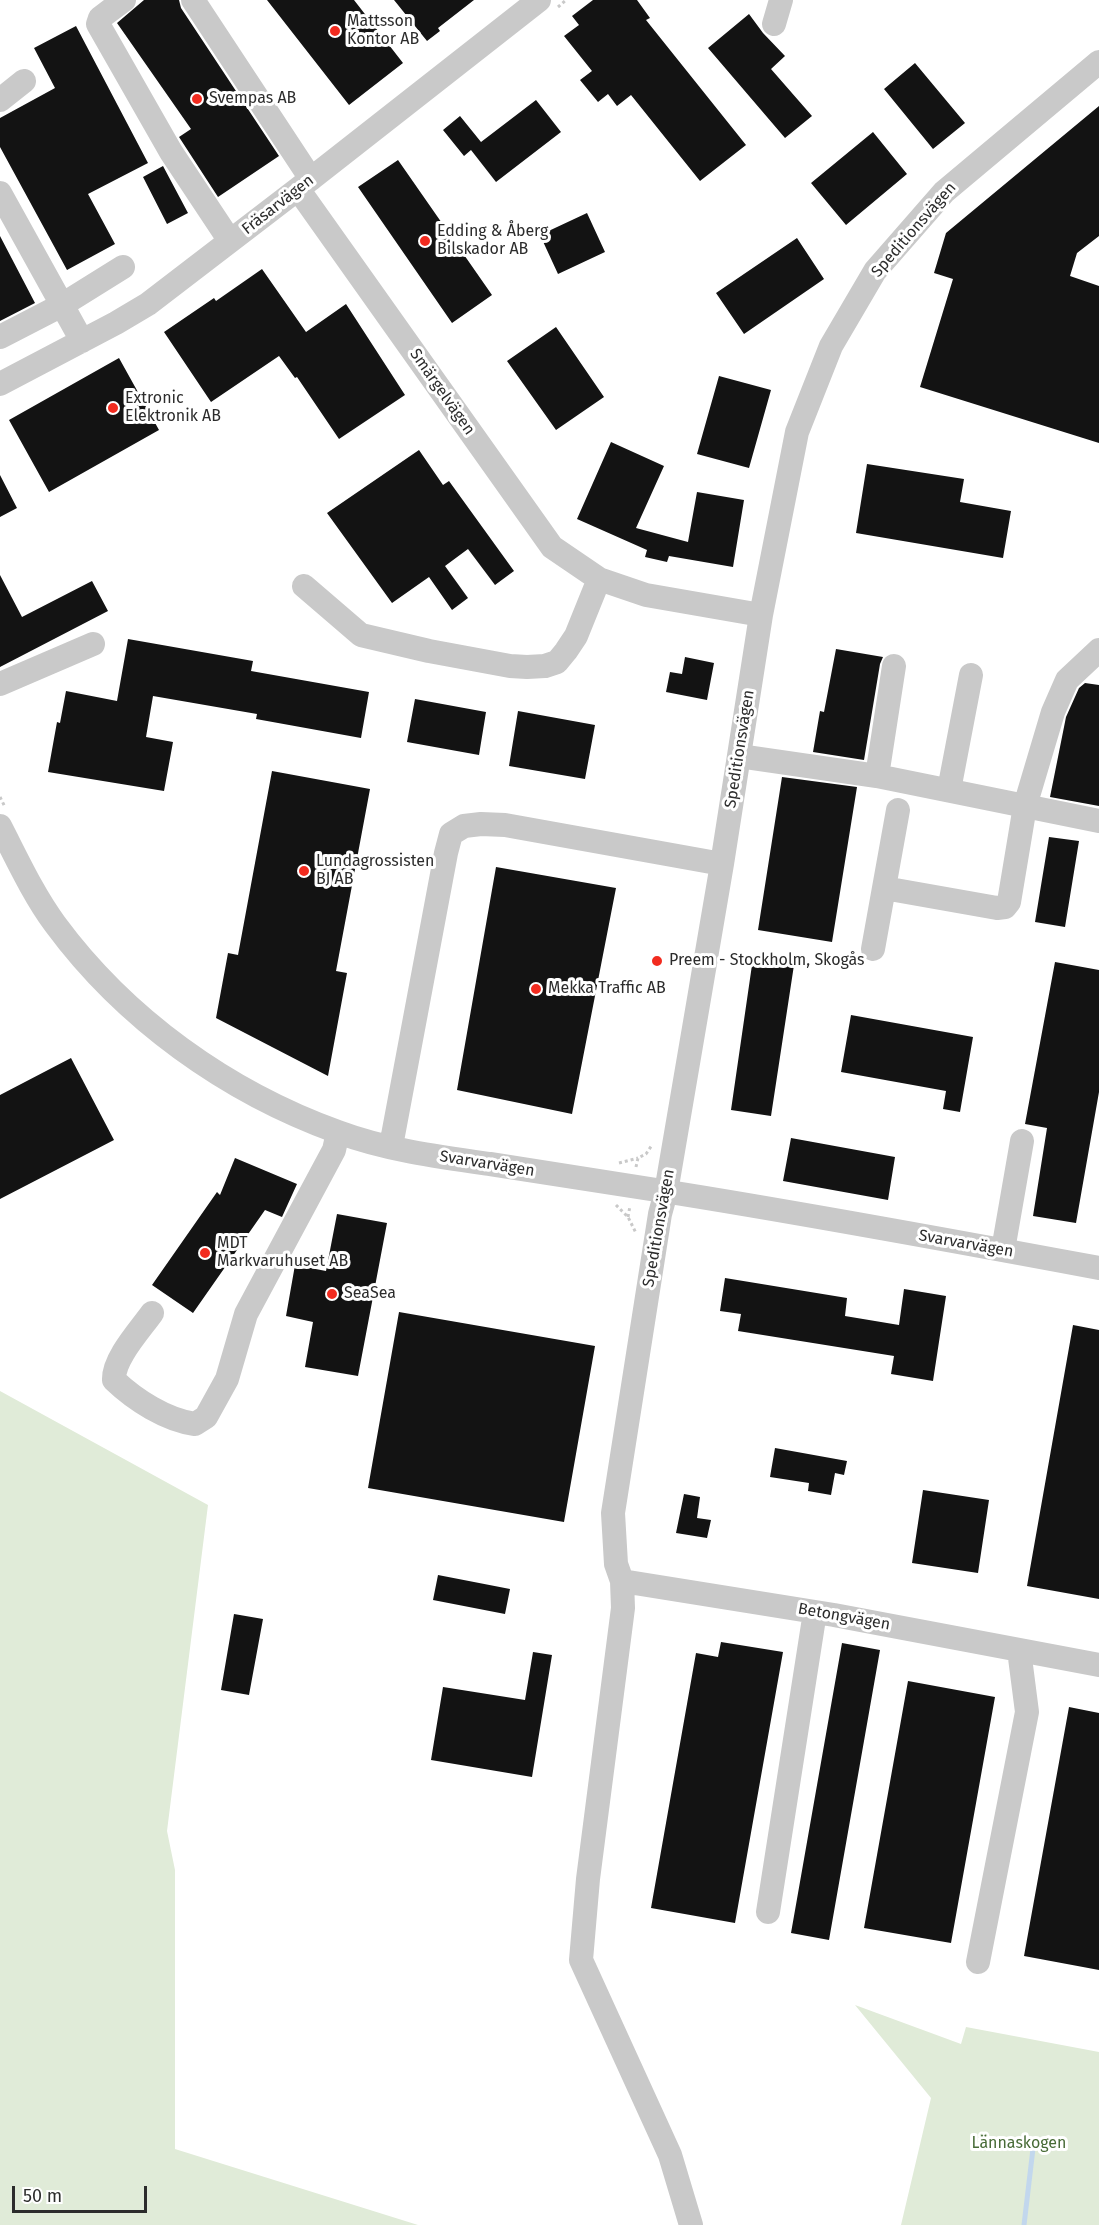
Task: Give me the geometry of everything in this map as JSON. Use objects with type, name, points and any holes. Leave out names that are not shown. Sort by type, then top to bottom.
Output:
[{"type":"street","points":[[124,0],[100,18],[98,24],[171,152],[230,242]]},
{"type":"street","name":"Smärgelvägen","points":[[193,0],[304,184],[552,548],[599,579],[646,596],[761,615]]},
{"type":"street","name":"Fräsarvägen","points":[[0,384],[148,304],[539,0]]},
{"type":"street","points":[[774,24],[780,0]]},
{"type":"street","name":"Speditionsvägen","points":[[622,1581],[616,1563],[613,1514],[660,1214],[674,1147],[722,864],[761,615],[797,432],[831,346],[875,271],[944,192],[1099,62]]},
{"type":"street","points":[[0,100],[24,81]]},
{"type":"street","points":[[0,193],[82,341]]},
{"type":"street","points":[[0,337],[62,305],[123,267]]},
{"type":"street","points":[[304,586],[361,635],[440,653],[527,667],[545,666],[557,662],[576,636],[599,579]]},
{"type":"street","points":[[0,684],[93,644]]},
{"type":"street","points":[[884,888],[998,908],[1005,907],[1009,902],[1025,806],[1053,712],[1067,680],[1099,650]]},
{"type":"street","points":[[877,776],[894,666]]},
{"type":"street","points":[[949,790],[971,675]]},
{"type":"street","points":[[739,756],[877,776],[1099,821]]},
{"type":"street","points":[[873,949],[898,810]]},
{"type":"street","name":"Svarvarvägen","points":[[5,821],[24,873],[55,923],[110,990],[164,1036],[217,1073],[275,1105],[338,1132],[417,1153],[666,1191],[1099,1268]]},
{"type":"street","points":[[391,1146],[444,864],[452,834],[464,826],[505,825],[722,864]]},
{"type":"street","points":[[152,1313],[113,1371],[114,1380],[124,1390],[147,1405],[170,1417],[195,1424],[206,1417],[227,1379],[246,1314],[334,1150],[338,1132]]},
{"type":"street","points":[[1003,1250],[1022,1141]]},
{"type":"street","points":[[622,1581],[623,1608],[588,1879],[581,1960],[670,2155],[691,2225]]},
{"type":"street","name":"Betongvägen","points":[[622,1581],[815,1612],[1099,1665]]},
{"type":"street","points":[[768,1912],[815,1612]]},
{"type":"street","points":[[978,1962],[1027,1712],[1019,1650]]},
{"type":"path","points":[[0,797],[5,821]]},
{"type":"path","points":[[619,1163],[646,1154],[654,1143],[674,1147]]},
{"type":"path","points":[[628,1217],[638,1158]]},
{"type":"green space","points":[[0,1391],[208,1505],[167,1831],[175,1870],[175,2149],[418,2225],[0,2225]]},
{"type":"green space","name":"Lännaskogen","points":[[855,2005],[961,2044],[966,2027],[1099,2052],[1099,2225],[901,2225],[931,2098]]},
{"type":"building","name":"Svempas AB","points":[[144,0],[179,0],[181,8],[279,156],[218,197],[179,137],[191,129],[117,23]]},
{"type":"building","name":"Mattsson Kontor AB","points":[[267,0],[354,0],[403,63],[349,105]]},
{"type":"building","points":[[394,0],[474,0],[438,28],[440,31],[427,41]]},
{"type":"building","points":[[593,0],[637,0],[650,18],[646,20],[746,145],[700,181],[631,95],[617,106],[608,94],[598,102],[580,80],[592,71],[564,36],[579,25],[572,16]]},
{"type":"building","points":[[749,14],[785,56],[771,69],[812,116],[785,138],[708,48]]},
{"type":"building","points":[[76,26],[148,163],[88,194],[115,244],[67,270],[0,147],[0,118],[55,88],[34,48]]},
{"type":"building","points":[[915,63],[965,123],[933,149],[884,89]]},
{"type":"building","points":[[536,100],[561,132],[496,182],[471,150],[464,156],[443,130],[460,116],[481,142]]},
{"type":"building","points":[[1099,106],[1099,236],[1077,253],[1070,276],[1099,286],[1099,443],[920,387],[953,279],[934,273],[946,233]]},
{"type":"building","points":[[873,132],[907,174],[846,225],[811,183]]},
{"type":"building","name":"Edding & Åberg Bilskador AB","points":[[398,160],[492,295],[452,323],[358,187]]},
{"type":"building","points":[[163,166],[188,213],[167,224],[143,177]]},
{"type":"building","points":[[587,213],[605,252],[558,274],[540,235]]},
{"type":"building","points":[[0,236],[35,303],[0,321]]},
{"type":"building","points":[[797,238],[824,279],[744,334],[716,293]]},
{"type":"building","points":[[262,269],[306,332],[346,304],[405,395],[339,439],[297,377],[295,378],[279,356],[211,402],[164,332],[214,298],[216,301]]},
{"type":"building","points":[[556,327],[604,397],[556,430],[507,361]]},
{"type":"building","points":[[119,358],[159,430],[49,492],[9,420]]},
{"type":"building","points":[[719,376],[771,390],[749,468],[697,454]]},
{"type":"building","points":[[611,442],[664,466],[636,528],[688,542],[697,492],[744,500],[733,567],[669,556],[667,562],[645,557],[647,550],[577,519]]},
{"type":"building","points":[[419,450],[443,485],[449,481],[514,571],[495,585],[468,549],[445,566],[468,598],[452,610],[429,577],[392,603],[327,513]]},
{"type":"building","points":[[867,464],[964,479],[960,502],[1011,511],[1003,558],[856,533]]},
{"type":"building","points":[[0,475],[17,508],[0,517]]},
{"type":"building","points":[[0,575],[22,617],[92,581],[108,611],[0,667]]},
{"type":"building","points":[[128,639],[253,661],[251,671],[369,692],[361,738],[256,719],[257,714],[153,696],[146,737],[173,742],[164,791],[48,772],[57,722],[60,723],[66,691],[117,701]]},
{"type":"building","points":[[836,649],[883,657],[864,760],[813,752],[820,711],[824,712]]},
{"type":"building","points":[[685,657],[714,663],[707,700],[666,692],[670,672],[682,674]]},
{"type":"building","points":[[1085,683],[1099,685],[1099,806],[1050,797],[1066,717],[1079,688]]},
{"type":"building","points":[[415,699],[486,712],[479,755],[407,742]]},
{"type":"building","points":[[518,711],[595,725],[585,779],[509,766]]},
{"type":"building","name":"Lundagrossisten BJ AB","points":[[272,771],[370,789],[336,971],[347,973],[328,1076],[216,1018],[228,953],[238,955]]},
{"type":"building","points":[[782,777],[857,787],[832,942],[758,930]]},
{"type":"building","points":[[1049,837],[1079,841],[1065,927],[1035,922]]},
{"type":"building","name":"Mekka Traffic AB","points":[[496,867],[616,888],[572,1114],[457,1090]]},
{"type":"building","points":[[753,958],[794,965],[771,1116],[731,1110]]},
{"type":"building","points":[[1055,962],[1099,970],[1099,1092],[1076,1223],[1033,1216],[1047,1128],[1025,1124]]},
{"type":"building","points":[[851,1015],[973,1037],[960,1112],[943,1109],[946,1091],[841,1072]]},
{"type":"building","points":[[71,1058],[114,1140],[0,1199],[0,1095]]},
{"type":"building","points":[[791,1138],[895,1157],[888,1200],[783,1181]]},
{"type":"building","name":"MDT Markvaruhuset AB","points":[[235,1158],[297,1184],[282,1217],[265,1210],[193,1313],[152,1285],[217,1192],[220,1195]]},
{"type":"building","name":"SeaSea","points":[[337,1214],[387,1223],[358,1376],[305,1367],[313,1322],[286,1316],[295,1265],[326,1271]]},
{"type":"building","points":[[725,1278],[847,1298],[845,1316],[899,1325],[904,1289],[946,1296],[933,1381],[891,1374],[894,1356],[738,1331],[741,1314],[720,1311]]},
{"type":"building","points":[[399,1312],[595,1346],[564,1522],[368,1488]]},
{"type":"building","points":[[1073,1325],[1099,1330],[1099,1599],[1027,1586]]},
{"type":"building","points":[[775,1448],[847,1461],[844,1475],[835,1473],[831,1495],[808,1491],[809,1483],[770,1477]]},
{"type":"building","points":[[923,1490],[989,1500],[978,1573],[912,1563]]},
{"type":"building","points":[[684,1494],[700,1497],[697,1518],[711,1520],[707,1538],[676,1533]]},
{"type":"building","points":[[438,1575],[510,1589],[505,1614],[433,1600]]},
{"type":"building","points":[[234,1614],[263,1619],[249,1695],[221,1690]]},
{"type":"building","points":[[721,1642],[783,1652],[735,1923],[651,1908],[696,1653],[718,1657]]},
{"type":"building","points":[[842,1643],[880,1650],[829,1940],[791,1933]]},
{"type":"building","points":[[533,1652],[552,1655],[532,1777],[431,1760],[443,1687],[525,1700]]},
{"type":"building","points":[[908,1681],[995,1697],[951,1943],[864,1928]]},
{"type":"building","points":[[1069,1707],[1099,1713],[1099,1970],[1024,1956]]},
{"type":"waterway","points":[[1024,2225],[1034,2140]]},
{"type":"place","name":"Mattsson Kontor AB","points":[[335,31]]},
{"type":"place","name":"Svempas AB","points":[[197,99]]},
{"type":"place","name":"Edding & Åberg Bilskador AB","points":[[425,241]]},
{"type":"place","name":"Extronic Elektronik AB","points":[[113,408]]},
{"type":"place","name":"Lundagrossisten BJ AB","points":[[304,871]]},
{"type":"place","name":"Preem - Stockholm, Skogås","points":[[657,961]]},
{"type":"place","name":"Mekka Traffic AB","points":[[536,989]]},
{"type":"place","name":"MDT Markvaruhuset AB","points":[[205,1253]]},
{"type":"place","name":"SeaSea","points":[[332,1294]]}]
